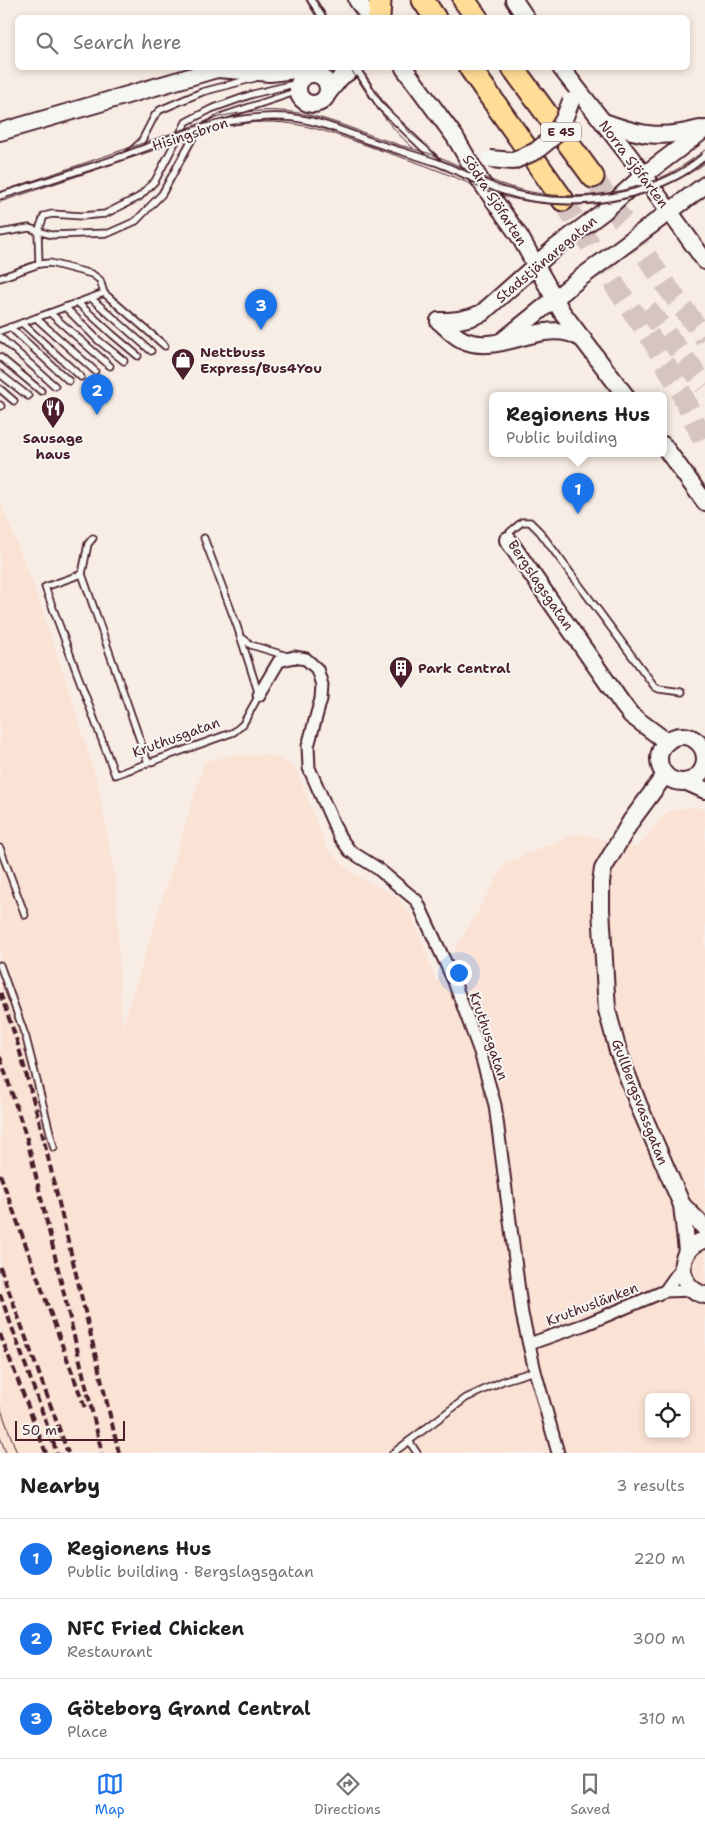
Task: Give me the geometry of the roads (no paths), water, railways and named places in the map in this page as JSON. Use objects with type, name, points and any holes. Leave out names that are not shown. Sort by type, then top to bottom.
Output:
[{"type":"highway","points":[[422,0],[433,15]]},
{"type":"highway","points":[[464,0],[475,15]]},
{"type":"highway","name":"E 45","points":[[471,70],[563,200]]},
{"type":"highway","name":"E 45","points":[[514,70],[593,177]]},
{"type":"main road","points":[[514,0],[524,15]]},
{"type":"main road","points":[[0,132],[214,70]]},
{"type":"main road","points":[[228,70],[270,74],[295,70],[310,80],[325,79],[328,83],[328,93]]},
{"type":"main road","points":[[310,80],[303,100],[312,104],[322,101],[341,77],[351,70]]},
{"type":"main road","name":"Södra Sjöfarten","points":[[406,70],[455,137],[481,182],[514,228],[554,299],[623,392]]},
{"type":"main road","name":"Södra Sjöfarten","points":[[455,137],[480,156],[490,159],[513,161],[536,151],[553,138],[564,120],[571,101],[572,88],[565,73]]},
{"type":"main road","name":"Norra Sjöfarten","points":[[565,73],[604,122],[705,261]]},
{"type":"main road","points":[[604,122],[622,129],[661,136],[705,128]]},
{"type":"main road","points":[[644,176],[705,128]]},
{"type":"main road","name":"Stadstjänaregatan","points":[[502,342],[485,344],[461,340],[439,321],[463,320],[482,314],[536,265],[603,212],[644,176]]},
{"type":"main road","points":[[502,342],[554,299],[705,185]]},
{"type":"main road","points":[[502,342],[543,333],[570,333],[583,339]]},
{"type":"main road","points":[[667,450],[705,502]]},
{"type":"main road","name":"Bergslagsgatan","points":[[508,540],[623,705],[631,715],[667,742]]},
{"type":"main road","points":[[687,782],[695,778],[702,770],[705,755],[696,741],[687,737],[676,737],[667,742],[661,749],[659,758],[660,768],[673,781],[687,782],[705,790]]},
{"type":"main road","name":"Gullbergsvassgatan","points":[[666,775],[631,821],[603,869],[601,909],[607,1010],[618,1051],[639,1106],[682,1205],[687,1251],[682,1267]]},
{"type":"main road","name":"Gullbergsvassgatan","points":[[682,1205],[705,1228]]},
{"type":"main road","points":[[687,1251],[705,1240]]},
{"type":"main road","points":[[682,1267],[685,1280],[699,1293]]},
{"type":"street","name":"Kruthusgatan","points":[[258,695],[279,661],[294,657],[306,659],[317,669],[322,685],[321,699],[308,746],[309,768],[339,836],[350,852],[377,868],[417,901],[453,979],[480,1052],[495,1105],[522,1314],[555,1452]]},
{"type":"street","points":[[665,1291],[682,1267]]},
{"type":"street","name":"Kruthuslänken","points":[[529,1344],[586,1324],[665,1291],[699,1293]]},
{"type":"lane","points":[[312,0],[321,15]]},
{"type":"lane","name":"Hisingsbron","points":[[355,70],[381,107],[439,164]]},
{"type":"lane","points":[[112,159],[128,154],[141,142],[155,115],[160,110],[202,92],[270,74]]},
{"type":"lane","points":[[39,264],[38,232],[44,216],[52,214],[82,216],[104,214],[139,197],[155,181],[186,122],[211,109],[253,94],[310,80]]},
{"type":"lane","points":[[0,233],[29,228],[51,235],[109,233],[136,221],[162,194],[196,132],[223,116],[295,92],[310,80]]},
{"type":"lane","name":"Hisingsbron","points":[[0,196],[220,122],[255,117],[284,117],[308,120],[439,164],[502,190],[532,197],[583,200],[613,197],[660,183],[686,170],[705,156]]},
{"type":"lane","points":[[0,278],[39,264],[50,263],[92,274],[100,280],[104,293],[165,346]]},
{"type":"lane","points":[[0,331],[104,293]]},
{"type":"lane","points":[[91,298],[151,351]]},
{"type":"lane","points":[[78,303],[138,356]]},
{"type":"lane","points":[[65,308],[98,340],[124,361]]},
{"type":"lane","points":[[50,313],[110,366]]},
{"type":"lane","points":[[36,318],[95,371]]},
{"type":"lane","points":[[22,323],[81,377]]},
{"type":"lane","points":[[10,328],[69,381]]},
{"type":"lane","points":[[0,337],[55,386]]},
{"type":"lane","points":[[0,357],[41,391]]},
{"type":"lane","points":[[0,374],[28,396]]},
{"type":"lane","points":[[0,389],[14,401]]},
{"type":"lane","name":"Bergslagsgatan","points":[[508,540],[510,532],[522,522],[530,522],[540,532],[654,687],[682,692]]},
{"type":"lane","points":[[93,538],[88,544],[82,574],[148,763]]},
{"type":"lane","points":[[204,538],[240,636],[258,695]]},
{"type":"lane","name":"Kruthusgatan","points":[[82,574],[45,587],[115,775],[234,732],[243,724],[258,695]]},
{"type":"lane","name":"Kruthusgatan","points":[[240,636],[251,645],[270,652],[294,657]]},
{"type":"lane","points":[[0,848],[25,916]]},
{"type":"lane","points":[[0,965],[26,1038],[54,1148]]},
{"type":"lane","points":[[393,1453],[466,1398],[506,1380],[535,1371]]},
{"type":"lane","points":[[408,1441],[417,1453]]},
{"type":"tunnel","points":[[593,177],[668,288],[705,338]]},
{"type":"tunnel","points":[[563,200],[618,290],[653,341],[681,392],[705,444]]},
{"type":"tunnel","points":[[647,308],[705,386]]},
{"type":"tram line","points":[[306,0],[315,15]]},
{"type":"tram line","points":[[317,0],[326,15]]},
{"type":"tram line","points":[[351,70],[371,100],[413,148]]},
{"type":"tram line","points":[[362,70],[385,104],[410,133],[436,154]]},
{"type":"tram line","points":[[0,192],[219,117],[264,111],[286,111],[319,118],[442,158],[501,184],[520,190],[561,196],[602,194],[641,185],[672,172],[705,150]]},
{"type":"tram line","points":[[0,202],[223,127],[245,123],[264,122],[300,125],[335,134],[450,175],[502,196],[528,202],[581,205],[633,197],[658,189],[682,178],[705,163]]},
{"type":"tram line","points":[[0,1407],[17,1453]]},
{"type":"tram line","points":[[0,1437],[6,1453]]},
{"type":"railway","points":[[0,993],[16,1038],[39,1120],[119,1453]]},
{"type":"railway","points":[[0,1057],[27,1139],[102,1453]]},
{"type":"railway","points":[[0,1174],[85,1408]]},
{"type":"railway","points":[[0,1267],[68,1453]]},
{"type":"railway","points":[[0,1294],[57,1453]]},
{"type":"railway","points":[[0,1334],[46,1453]]},
{"type":"place","name":"Göteborg Grand Central","points":[[261,330]]},
{"type":"place","name":"Nettbuss Express/Bus4You","points":[[183,381]]},
{"type":"place","name":"NFC Fried Chicken","points":[[97,415]]},
{"type":"place","name":"Sausage haus","points":[[53,429]]},
{"type":"place","name":"Regionens Hus","points":[[578,514]]},
{"type":"place","name":"Park Central","points":[[401,689]]}]
